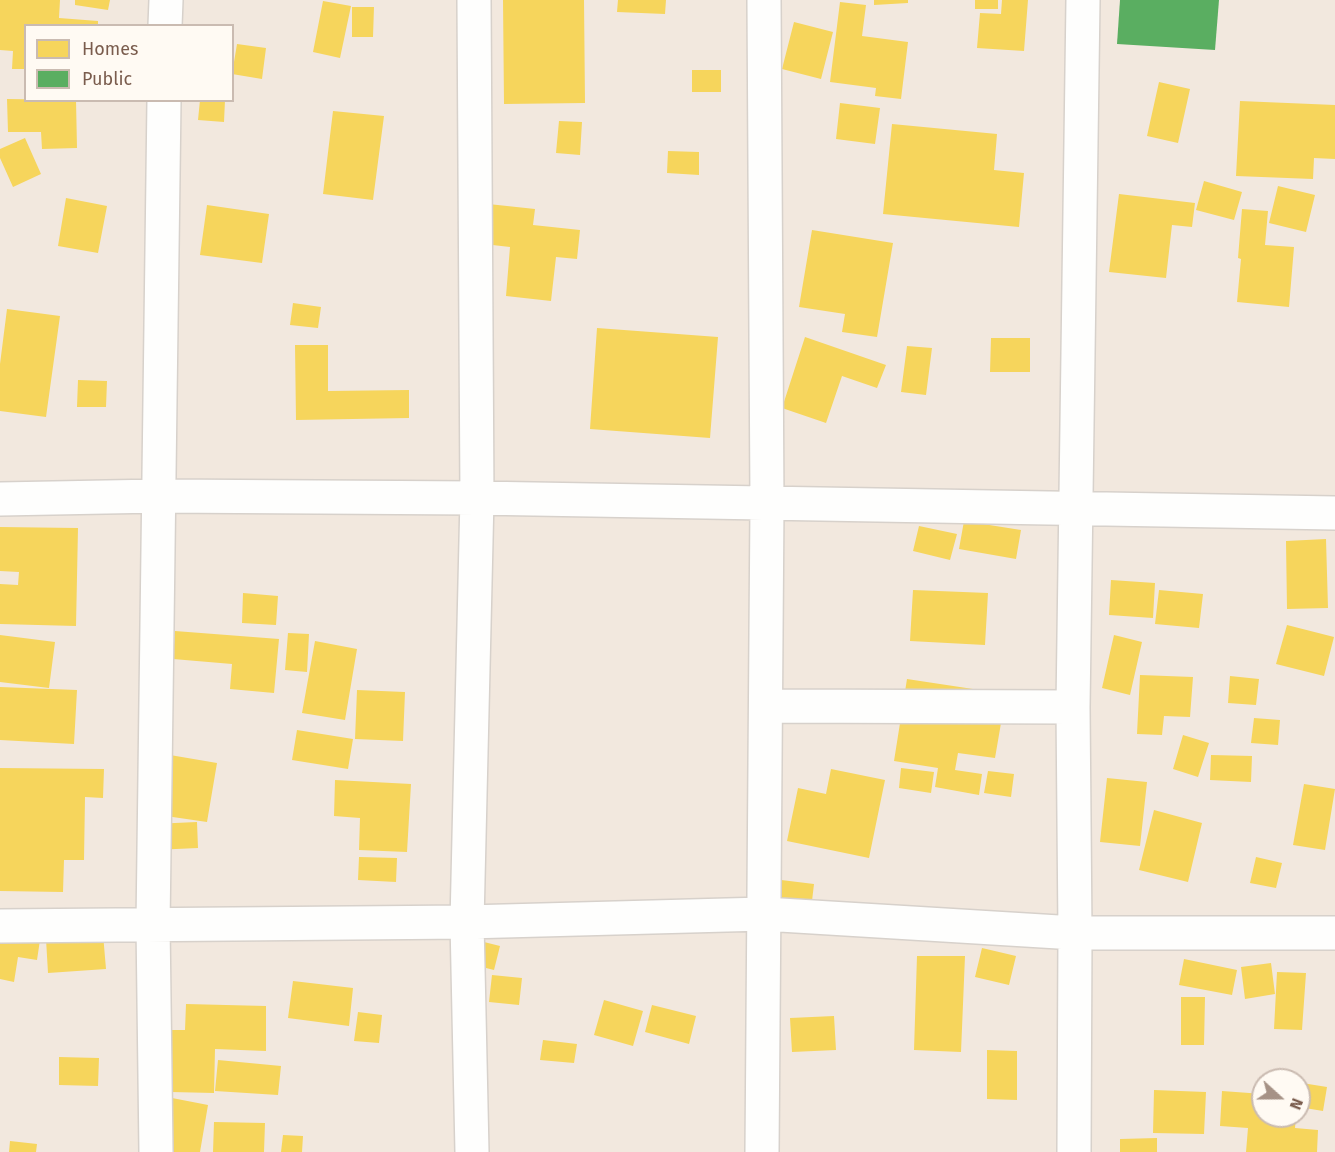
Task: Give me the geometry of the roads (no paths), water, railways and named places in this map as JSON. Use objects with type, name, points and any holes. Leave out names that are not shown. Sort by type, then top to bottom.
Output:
[{"type":"street","points":[[165,24],[166,0]]},
{"type":"street","points":[[472,1152],[467,922],[477,498],[474,0]]},
{"type":"street","points":[[762,1152],[767,504],[764,0]]},
{"type":"street","points":[[1074,1152],[1073,708],[1083,0]]},
{"type":"street","points":[[156,1152],[153,924],[164,102]]},
{"type":"street","points":[[0,499],[159,496],[477,498],[1335,513]]},
{"type":"street","points":[[766,706],[1073,708]]},
{"type":"street","points":[[0,926],[467,922],[764,914],[1075,933],[1335,933]]}]
